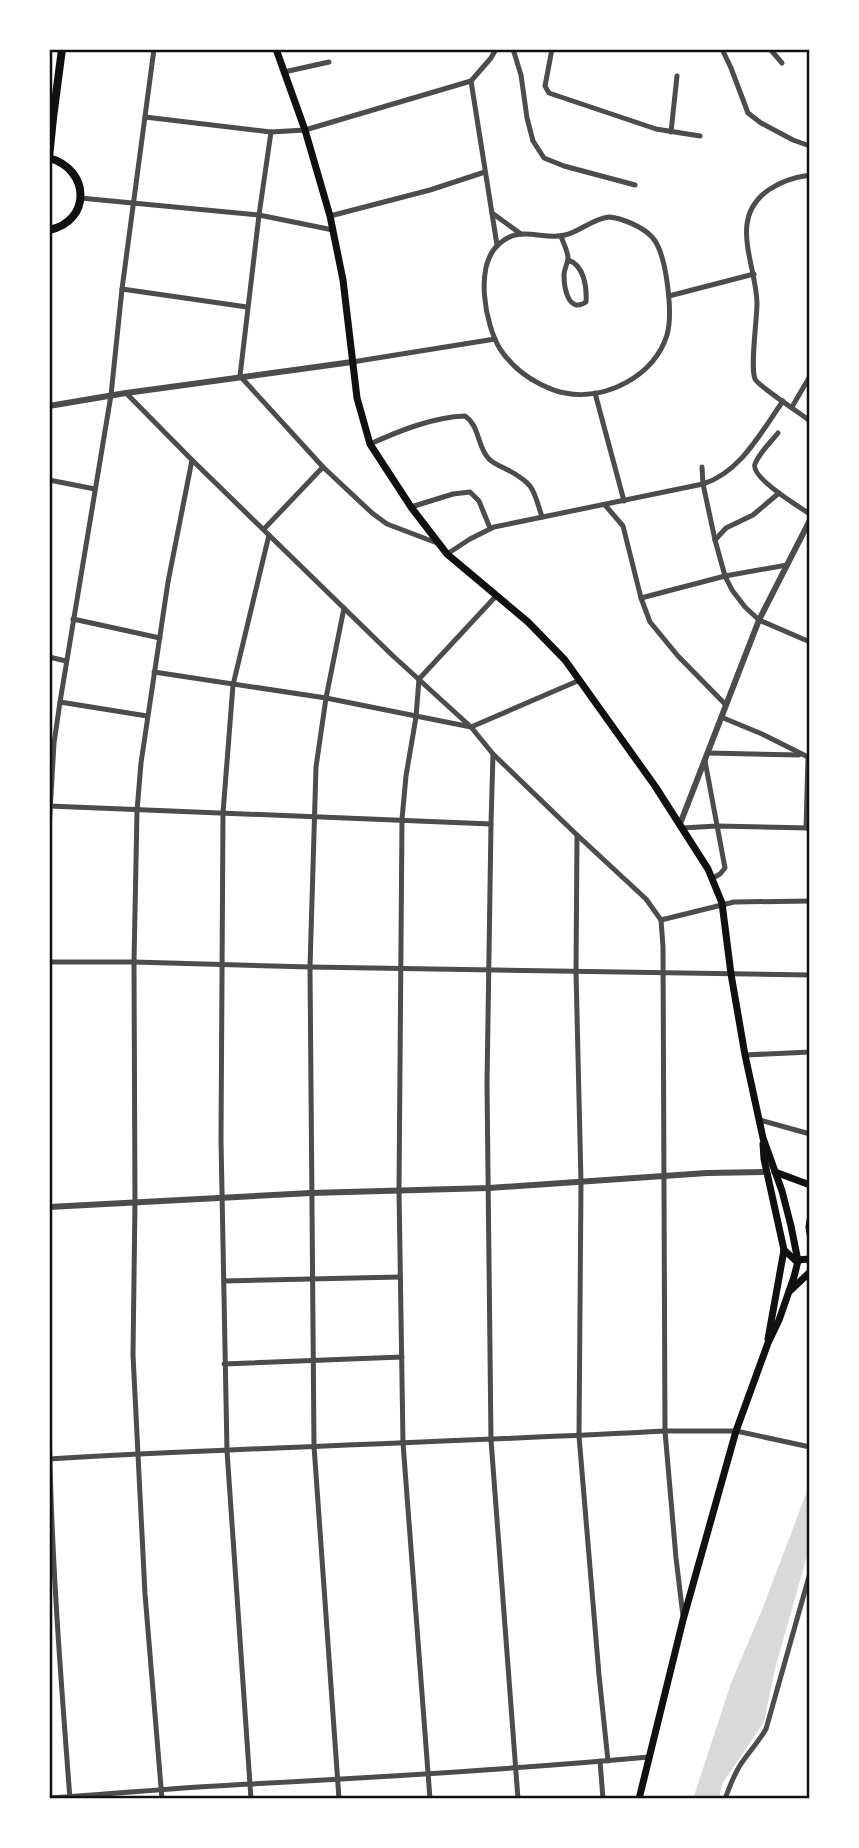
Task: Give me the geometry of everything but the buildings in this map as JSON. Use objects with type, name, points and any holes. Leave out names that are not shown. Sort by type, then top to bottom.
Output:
[{"type":"main road","points":[[49,230],[62,226],[72,217],[80,198],[80,189],[73,172],[49,158],[62,49]]},
{"type":"main road","points":[[276,49],[305,130],[330,216],[343,280],[360,414],[370,444],[411,507],[447,554],[554,647],[580,680],[681,826],[713,878],[722,903],[745,1055],[771,1172],[783,1250],[768,1343]]},
{"type":"main road","points":[[771,1172],[810,1185]]},
{"type":"main road","points":[[639,1799],[683,1620],[736,1431],[790,1291],[798,1261],[789,1216],[771,1172]]},
{"type":"main road","points":[[810,1220],[810,1234]]},
{"type":"main road","points":[[783,1250],[798,1261],[810,1259]]},
{"type":"main road","points":[[790,1291],[810,1272]]},
{"type":"street","points":[[49,829],[54,743],[111,395],[122,289],[154,49]]},
{"type":"street","points":[[145,117],[271,132],[305,130],[471,81],[496,49]]},
{"type":"street","points":[[513,49],[521,75],[533,141],[544,158],[635,185]]},
{"type":"street","points":[[552,49],[545,84],[547,91],[671,132],[700,136]]},
{"type":"street","points":[[722,49],[748,113],[793,140],[810,146]]},
{"type":"street","points":[[770,49],[782,63]]},
{"type":"street","points":[[284,72],[329,62]]},
{"type":"street","points":[[671,132],[677,76]]},
{"type":"street","points":[[471,81],[497,245]]},
{"type":"street","points":[[271,132],[240,376],[323,467],[379,519],[438,543]]},
{"type":"street","points":[[330,216],[485,172]]},
{"type":"street","points":[[810,175],[797,177],[763,194],[751,206],[746,232],[757,300],[754,376],[758,383],[810,421]]},
{"type":"street","points":[[80,198],[259,215],[333,230]]},
{"type":"street","points":[[492,214],[522,234]]},
{"type":"street","points":[[609,217],[621,220],[652,237],[662,261],[669,296],[667,334],[652,361],[627,383],[595,393],[567,394],[531,379],[505,356],[495,339],[486,309],[484,282],[487,264],[497,245],[522,234],[561,236],[609,217]]},
{"type":"street","points":[[561,236],[568,260],[564,271],[567,292],[572,304],[580,306],[586,302],[583,276],[576,263],[568,260]]},
{"type":"street","points":[[669,296],[754,274]]},
{"type":"street","points":[[122,289],[247,307]]},
{"type":"street","points":[[49,406],[495,339]]},
{"type":"street","points":[[792,407],[810,376]]},
{"type":"street","points":[[126,393],[344,608],[471,727],[494,754],[577,835],[646,899],[661,920],[665,1431],[683,1620]]},
{"type":"street","points":[[595,393],[624,501]]},
{"type":"street","points":[[447,554],[490,528],[703,484],[720,478],[735,466],[783,401]]},
{"type":"street","points":[[370,444],[420,425],[465,416],[475,427],[484,452],[490,460],[529,483],[542,517]]},
{"type":"street","points":[[778,433],[754,467],[759,476],[810,517],[759,620],[681,826],[808,828],[807,757]]},
{"type":"street","points":[[162,1799],[145,1594],[132,1326],[137,810],[147,716],[192,460]]},
{"type":"street","points":[[264,529],[323,467]]},
{"type":"street","points":[[702,467],[715,540],[725,576],[737,596],[759,620],[810,642]]},
{"type":"street","points":[[49,480],[95,489]]},
{"type":"street","points":[[411,507],[453,494],[470,492],[479,501],[490,528]]},
{"type":"street","points":[[715,540],[726,528],[753,515],[779,492]]},
{"type":"street","points":[[605,505],[622,524],[650,622],[725,705]]},
{"type":"street","points":[[251,1799],[227,1451],[222,1197],[223,813],[233,685],[269,535]]},
{"type":"street","points":[[641,598],[725,576],[787,565]]},
{"type":"street","points":[[430,1799],[403,1444],[399,1191],[402,819],[419,679],[497,595]]},
{"type":"street","points":[[339,1799],[314,1446],[310,967],[316,767],[326,698],[344,608]]},
{"type":"street","points":[[73,619],[160,638]]},
{"type":"street","points":[[49,657],[66,661]]},
{"type":"street","points":[[154,672],[326,698],[471,727],[580,680]]},
{"type":"street","points":[[60,702],[147,716]]},
{"type":"street","points":[[721,717],[807,757]]},
{"type":"street","points":[[708,753],[807,757]]},
{"type":"street","points":[[494,754],[487,1084],[491,1440],[518,1799]]},
{"type":"street","points":[[705,761],[725,867],[713,878]]},
{"type":"street","points":[[49,806],[491,824]]},
{"type":"street","points":[[577,835],[576,972],[581,1182],[579,1436],[598,1675],[608,1760]]},
{"type":"street","points":[[661,920],[722,903],[810,901]]},
{"type":"street","points":[[49,962],[810,975]]},
{"type":"street","points":[[745,1055],[810,1052]]},
{"type":"street","points":[[760,1120],[810,1134]]},
{"type":"street","points":[[49,1207],[311,1193],[489,1188],[663,1176],[771,1172]]},
{"type":"street","points":[[223,1281],[400,1277]]},
{"type":"street","points":[[225,1364],[402,1357]]},
{"type":"street","points":[[49,1408],[56,1599],[70,1798]]},
{"type":"street","points":[[49,1459],[665,1431],[736,1431],[810,1447]]},
{"type":"street","points":[[725,1799],[732,1779],[765,1729],[810,1573]]},
{"type":"street","points":[[49,1798],[649,1757]]},
{"type":"street","points":[[600,1761],[603,1799]]},
{"type":"shaded area","points":[[810,1483],[810,1545],[775,1669],[764,1722],[722,1784],[719,1799],[693,1799],[731,1683]]}]
